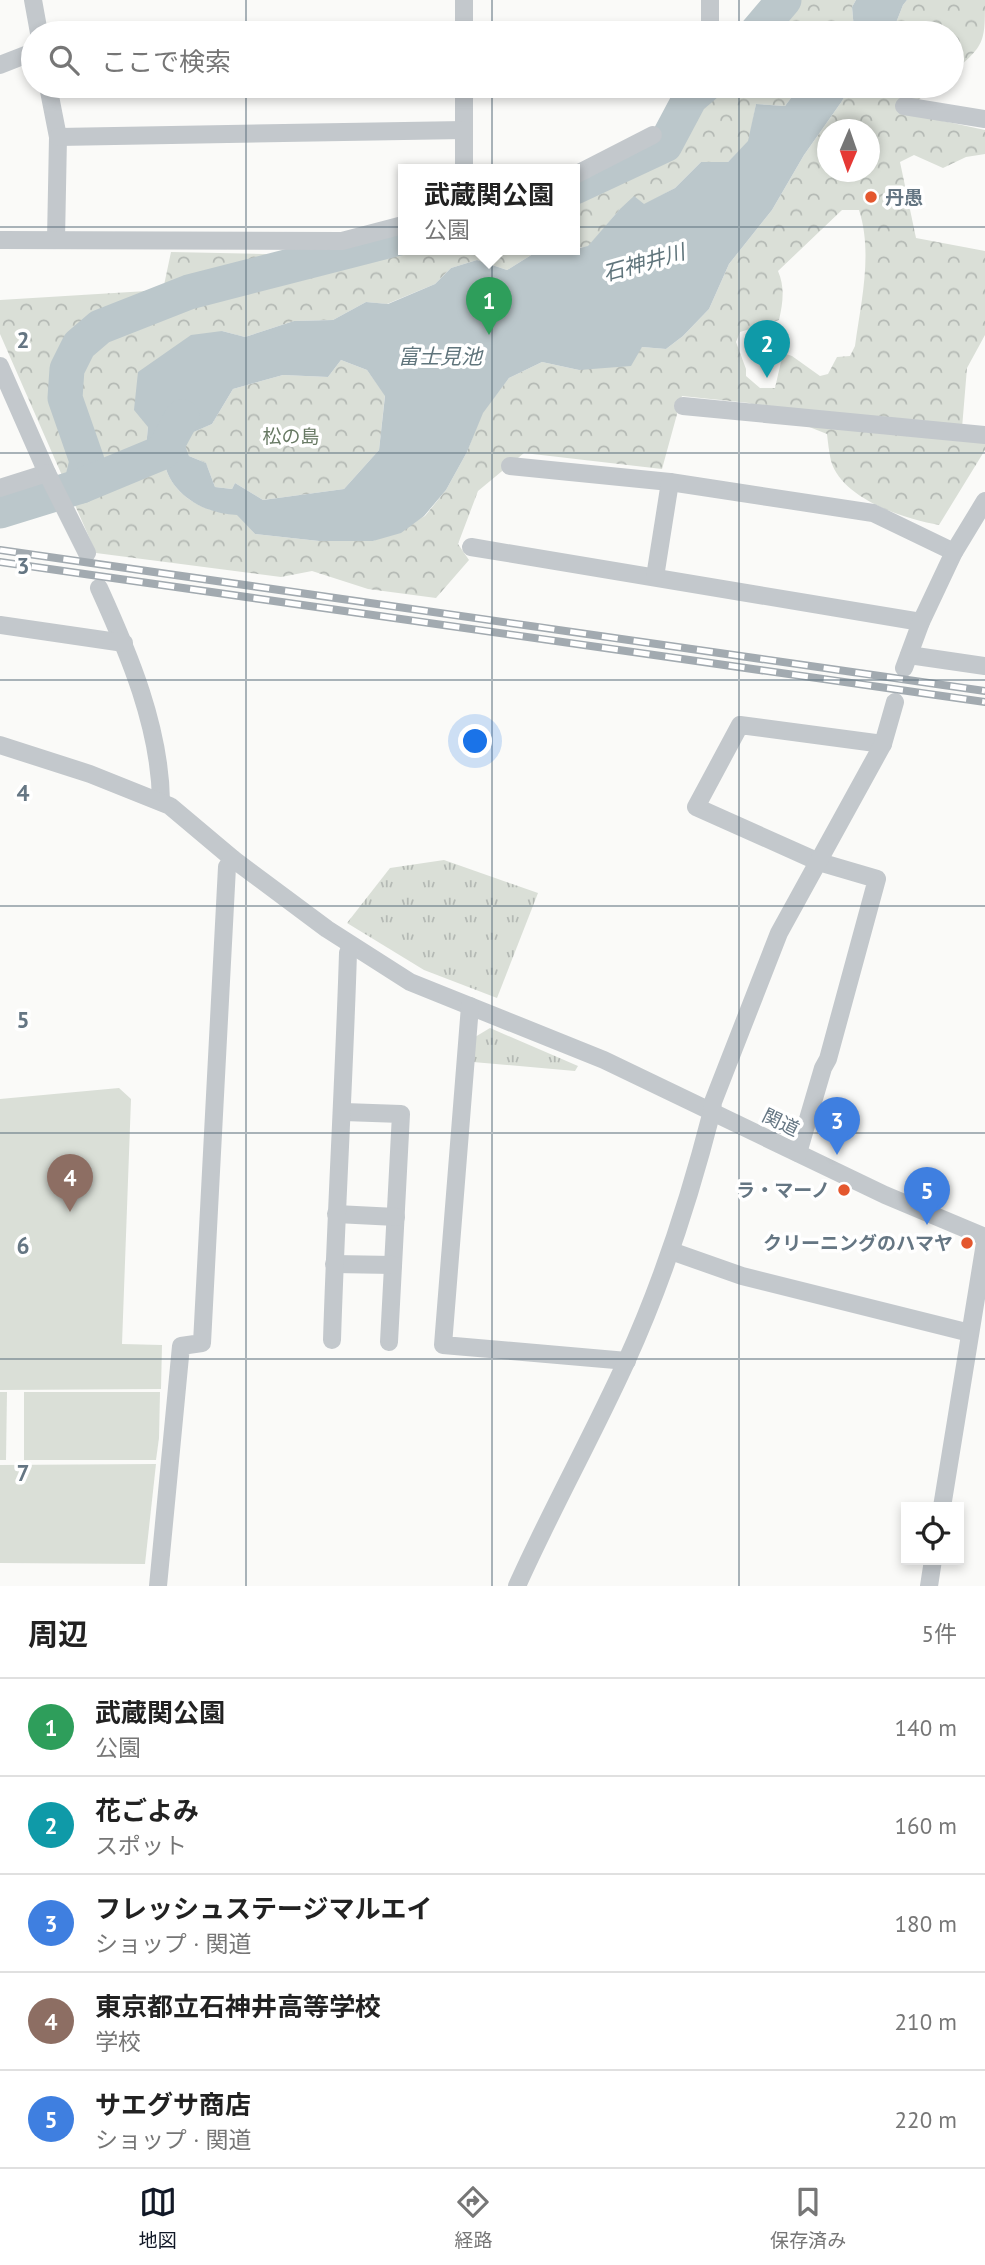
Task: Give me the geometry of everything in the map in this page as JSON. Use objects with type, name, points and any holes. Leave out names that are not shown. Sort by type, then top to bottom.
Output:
[{"type":"street","points":[[33,0],[37,21]]},
{"type":"street","points":[[464,0],[464,21]]},
{"type":"street","points":[[710,0],[710,21]]},
{"type":"street","points":[[0,65],[21,57]]},
{"type":"street","points":[[50,98],[58,137],[56,240]]},
{"type":"street","points":[[464,98],[464,164]]},
{"type":"street","points":[[904,106],[985,118]]},
{"type":"street","points":[[58,137],[464,131]]},
{"type":"street","points":[[580,172],[653,135]]},
{"type":"street","points":[[0,240],[342,241],[398,226]]},
{"type":"street","points":[[0,366],[49,478],[87,553]]},
{"type":"street","points":[[683,406],[985,435]]},
{"type":"street","points":[[510,466],[670,482],[873,513],[954,552]]},
{"type":"street","points":[[0,488],[49,478]]},
{"type":"street","points":[[655,577],[670,482]]},
{"type":"street","points":[[985,500],[954,552],[921,622],[907,662],[985,666]]},
{"type":"street","points":[[471,547],[921,622]]},
{"type":"street","points":[[99,588],[124,643],[148,718],[160,776],[161,801]]},
{"type":"street","points":[[0,625],[124,643]]},
{"type":"street","points":[[517,1586],[627,1361],[690,1196],[713,1102],[779,933],[883,744],[895,702]]},
{"type":"street","points":[[798,1153],[828,1059],[877,879],[819,862],[696,807],[740,725],[883,744]]},
{"type":"street","name":"関道","points":[[0,745],[90,774],[170,806],[233,859],[351,946],[410,982],[604,1060],[886,1195],[985,1237]]},
{"type":"street","points":[[158,1586],[181,1346],[202,1343],[227,867],[233,859]]},
{"type":"street","points":[[332,1340],[336,1214],[344,1112],[348,953],[351,946]]},
{"type":"street","points":[[470,1006],[443,1345],[627,1361]]},
{"type":"street","points":[[344,1112],[401,1114],[389,1342]]},
{"type":"street","points":[[336,1214],[396,1217]]},
{"type":"street","points":[[943,1502],[985,1243]]},
{"type":"street","points":[[671,1251],[742,1276],[970,1333]]},
{"type":"street","points":[[334,1264],[393,1265]]},
{"type":"street","points":[[929,1586],[932,1565]]},
{"type":"green space","points":[[788,0],[856,0],[852,7],[853,21],[771,21]]},
{"type":"green space","points":[[907,0],[985,0],[981,42],[964,62],[964,21],[897,21]]},
{"type":"green space","points":[[702,98],[791,98],[785,106],[756,104],[749,141],[728,162],[701,162],[675,188],[644,205],[620,209],[588,247],[580,248],[580,193],[675,144]]},
{"type":"green space","points":[[844,98],[921,98],[917,101],[920,116],[985,130],[985,154],[966,157],[943,168],[914,155],[900,162],[916,238],[985,251],[985,335],[967,368],[961,440],[985,443],[985,450],[939,525],[909,518],[876,505],[848,486],[837,474],[831,461],[827,434],[749,403],[682,396],[662,469],[524,453],[478,491],[458,544],[469,560],[436,598],[368,589],[312,571],[281,577],[96,553],[0,334],[0,300],[163,290],[171,252],[359,256],[398,246],[398,255],[531,255],[507,270],[477,260],[451,268],[435,284],[387,304],[366,302],[333,320],[294,321],[245,337],[222,331],[148,427],[146,447],[164,461],[173,484],[181,493],[201,506],[237,514],[255,534],[319,541],[373,541],[425,516],[446,490],[467,452],[482,413],[509,378],[542,362],[579,370],[642,347],[666,349],[683,336],[709,309],[729,264],[772,210],[817,137],[817,182],[880,182],[880,119],[829,119]],"holes":[[[842,210],[859,210],[863,226],[864,278],[855,346],[850,356],[837,357],[828,374],[820,376],[792,356],[783,353],[775,388],[760,388],[746,376],[736,342],[740,332],[779,320],[783,295],[778,271]]]},
{"type":"green space","name":"松の島","points":[[341,360],[367,370],[385,395],[379,450],[344,489],[263,500],[235,483],[232,489],[215,487],[206,463],[189,456],[181,437],[212,424],[233,389],[283,375],[328,377]]},
{"type":"green space","points":[[444,860],[538,893],[497,998],[424,970],[347,923],[390,868]]},
{"type":"green space","points":[[490,1028],[578,1066],[575,1071],[473,1062],[475,1037]]},
{"type":"green space","points":[[119,1088],[131,1099],[122,1344],[162,1345],[161,1389],[0,1390],[0,1099]]},
{"type":"green space","points":[[0,1392],[7,1392],[6,1460],[0,1460]]},
{"type":"green space","points":[[24,1392],[160,1392],[156,1460],[24,1460]]},
{"type":"green space","points":[[156,1464],[145,1564],[0,1563],[0,1465]]},
{"type":"water","points":[[856,0],[907,0],[897,21],[853,21],[852,7]]},
{"type":"water","name":"富士見池","points":[[791,98],[844,98],[829,119],[817,119],[817,137],[772,210],[729,264],[709,309],[683,336],[666,349],[642,347],[631,366],[579,370],[542,362],[509,378],[483,413],[467,452],[446,490],[424,516],[401,533],[373,541],[319,541],[255,534],[237,515],[213,511],[181,493],[173,484],[164,461],[146,447],[148,427],[134,410],[138,372],[191,335],[222,331],[245,337],[294,321],[333,320],[366,302],[388,304],[435,284],[451,268],[477,260],[507,270],[531,255],[580,255],[580,248],[588,246],[634,196],[644,204],[675,188],[701,162],[728,162],[748,141],[756,104],[785,106]],"holes":[[[341,360],[367,370],[385,396],[379,450],[344,489],[263,500],[235,483],[232,489],[215,487],[206,463],[189,456],[182,437],[212,424],[233,389],[283,375],[328,377]]]},
{"type":"waterway","name":"石神井川","points":[[766,21],[784,0]]},
{"type":"waterway","name":"石神井川","points":[[580,185],[665,145],[690,98]]},
{"type":"waterway","name":"石神井川","points":[[81,486],[87,461],[65,398],[67,369],[79,345],[100,327],[189,292],[398,238]]},
{"type":"waterway","name":"石神井川","points":[[0,511],[81,486],[163,452],[182,417]]},
{"type":"railway","points":[[0,550],[985,691]]},
{"type":"railway","points":[[0,562],[985,702]]},
{"type":"place","name":"丹愚","points":[[871,197]]},
{"type":"place","name":"武蔵関公園","points":[[489,335]]},
{"type":"place","name":"花ごよみ","points":[[767,378]]},
{"type":"place","name":"フレッシュステージマルエイ","points":[[837,1155]]},
{"type":"place","name":"ラ・マーノ","points":[[844,1190]]},
{"type":"place","name":"東京都立石神井高等学校","points":[[70,1212]]},
{"type":"place","name":"サエグサ商店","points":[[927,1225]]},
{"type":"place","name":"クリーニングのハマヤ","points":[[967,1243]]}]
